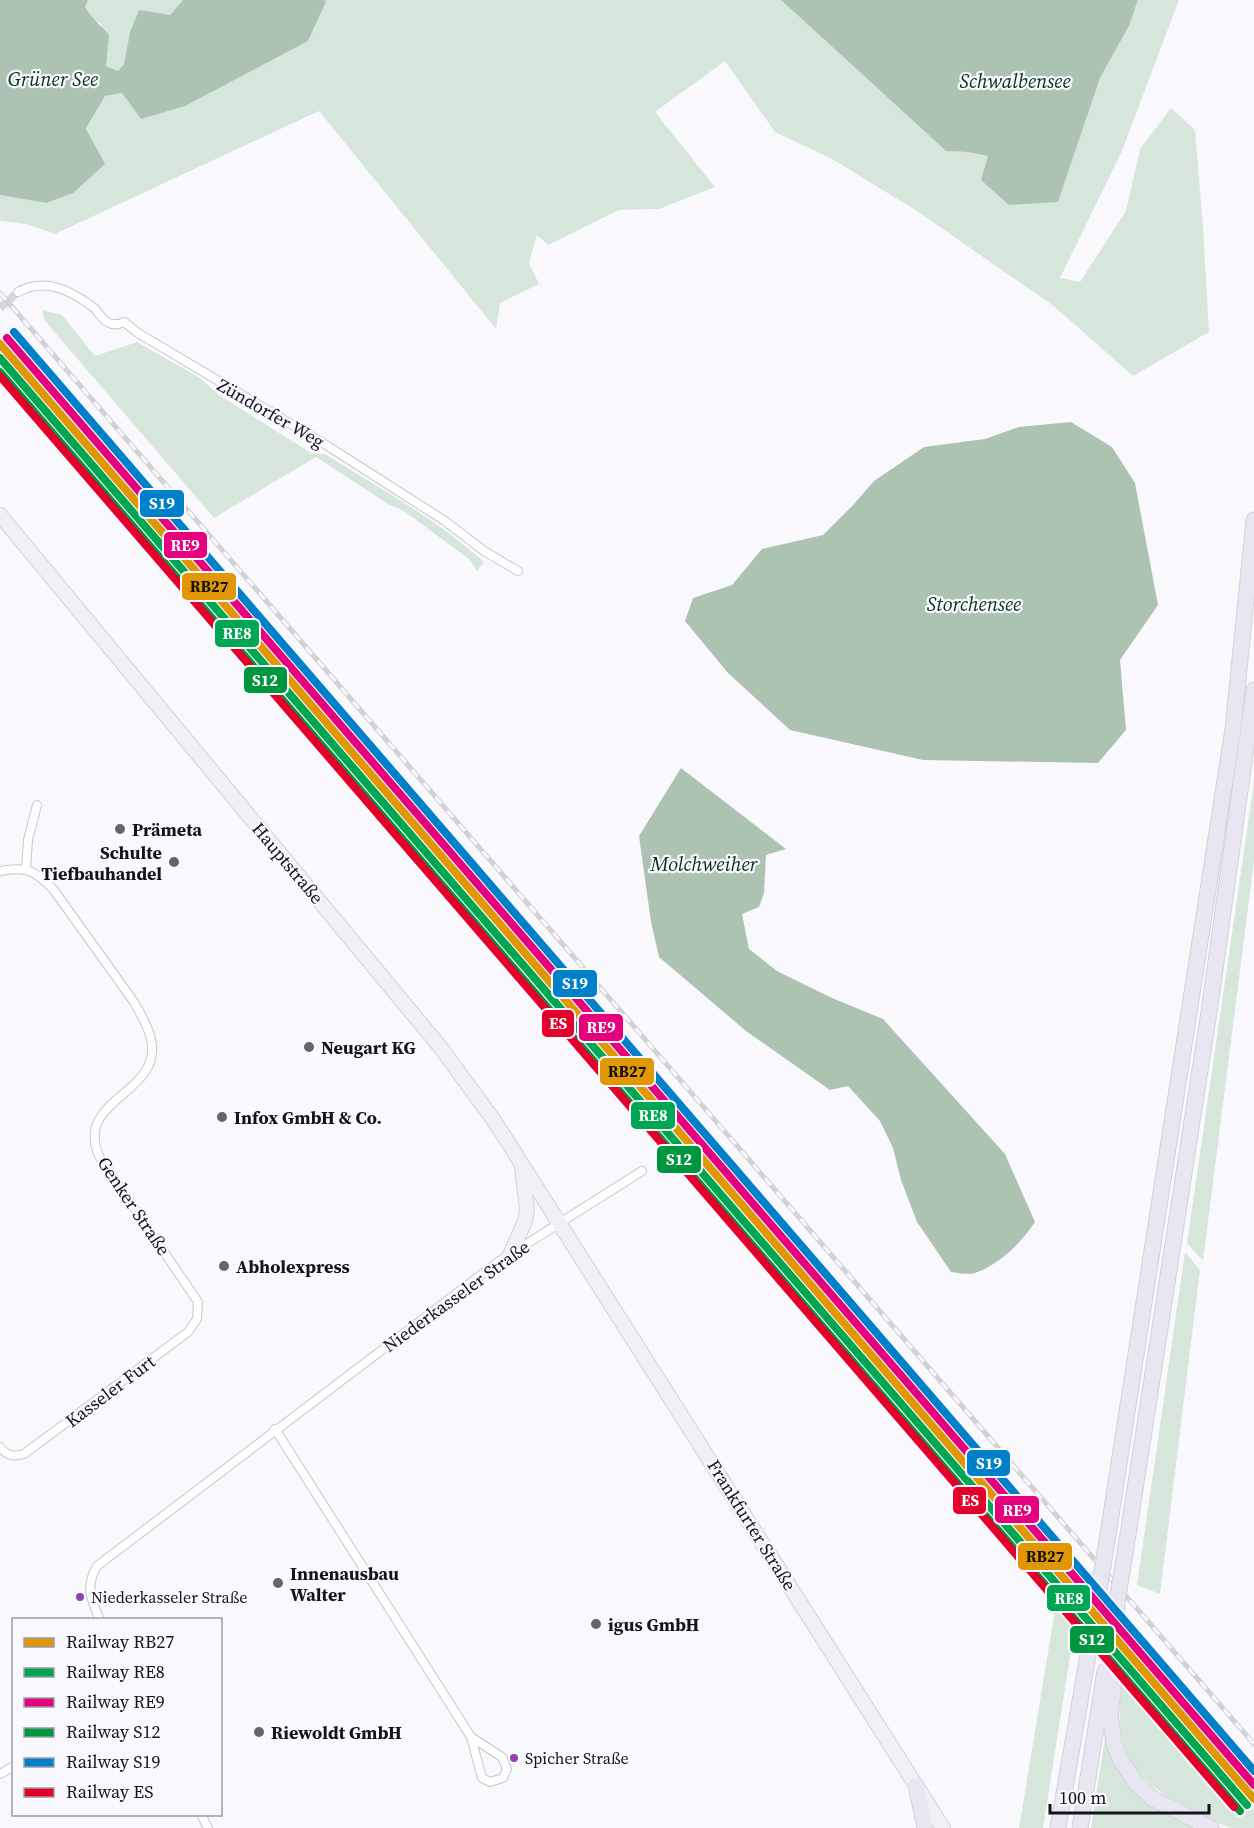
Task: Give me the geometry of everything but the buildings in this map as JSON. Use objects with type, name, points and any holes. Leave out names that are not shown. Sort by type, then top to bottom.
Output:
[{"type":"highway","points":[[1058,1828],[1107,1541],[1231,741],[1254,519]]},
{"type":"highway","points":[[1211,1828],[1152,1798],[1136,1783],[1120,1759],[1114,1743],[1110,1715],[1112,1662],[1117,1601],[1211,1000],[1254,690]]},
{"type":"highway","points":[[1080,1828],[1112,1662]]},
{"type":"highway","points":[[916,1785],[925,1828]]},
{"type":"main road","name":"Hauptstraße","points":[[0,515],[441,1048],[521,1161],[559,1223]]},
{"type":"main road","points":[[510,1255],[525,1221],[527,1210],[521,1161]]},
{"type":"main road","name":"Frankfurter Straße","points":[[559,1223],[943,1828]]},
{"type":"street","name":"Zündorfer Weg","points":[[18,292],[28,286],[50,285],[94,308],[105,321],[113,324],[124,322],[138,333],[323,443],[446,521],[484,551],[518,571]]},
{"type":"street","points":[[0,871],[26,869],[28,840],[37,805]]},
{"type":"street","name":"Genker Straße","points":[[26,869],[38,873],[53,889],[134,1002],[145,1022],[152,1045],[147,1070],[100,1116],[94,1144],[99,1156],[198,1302],[198,1315]]},
{"type":"street","name":"Niederkasseler Straße","points":[[99,1618],[90,1597],[89,1587],[97,1566],[510,1255],[642,1171]]},
{"type":"street","name":"Kasseler Furt","points":[[0,1447],[13,1457],[24,1455],[188,1332],[198,1315]]},
{"type":"street","points":[[275,1430],[471,1737],[482,1778],[490,1782],[503,1778],[507,1769],[502,1757],[471,1737]]},
{"type":"shaded area","points":[[88,0],[183,0],[170,15],[130,32],[124,64],[118,71],[106,66],[101,24],[90,17],[84,7]]},
{"type":"shaded area","points":[[325,0],[781,0],[946,151],[988,156],[1058,202],[1100,78],[1129,26],[1138,0],[1179,0],[1122,151],[1060,278],[1080,282],[1126,211],[1140,149],[1171,108],[1195,130],[1209,332],[1133,376],[1055,307],[917,211],[832,159],[775,132],[725,61],[655,112],[715,187],[659,209],[619,210],[548,245],[537,235],[529,263],[539,284],[500,303],[496,329],[319,111],[55,234],[26,224],[0,221],[0,195],[46,203],[105,96],[308,41]]},
{"type":"shaded area","points":[[42,310],[62,315],[95,356],[137,342],[200,378],[219,395],[311,453],[325,454],[407,505],[466,546],[484,562],[477,571],[470,560],[404,511],[388,504],[316,457],[214,518],[45,321]]},
{"type":"shaded area","points":[[1254,782],[1254,861],[1203,1261],[1187,1243]]},
{"type":"shaded area","points":[[1185,1252],[1200,1270],[1160,1594],[1137,1585]]},
{"type":"shaded area","points":[[1059,1586],[1078,1606],[1043,1828],[1019,1828]]},
{"type":"shaded area","points":[[1124,1660],[1254,1811],[1254,1828],[1231,1828],[1193,1810],[1149,1782],[1135,1767],[1126,1750],[1121,1732],[1119,1711]]},
{"type":"shaded area","points":[[1106,1731],[1119,1766],[1204,1828],[1091,1828]]},
{"type":"water","name":"Grüner See","points":[[0,0],[88,0],[85,7],[109,35],[106,66],[118,71],[124,64],[130,32],[139,10],[170,15],[183,0],[325,0],[326,2],[308,41],[185,106],[141,119],[122,93],[105,96],[86,129],[105,164],[73,193],[46,203],[0,195]]},
{"type":"water","name":"Schwalbensee","points":[[781,0],[1138,0],[1129,26],[1100,78],[1058,202],[1009,205],[981,180],[988,156],[946,151]]},
{"type":"water","name":"Storchensee","points":[[1071,422],[1112,447],[1135,483],[1158,605],[1120,660],[1126,730],[1098,763],[923,760],[790,730],[728,673],[685,621],[693,598],[732,585],[762,549],[823,535],[874,481],[924,447],[985,439],[1019,427]]},
{"type":"water","name":"Molchweiher","points":[[681,768],[786,849],[766,855],[764,893],[759,907],[742,914],[749,949],[777,971],[832,998],[883,1019],[1005,1154],[1035,1222],[1016,1245],[993,1264],[972,1274],[951,1272],[917,1222],[901,1180],[893,1148],[880,1121],[848,1086],[830,1090],[746,1031],[659,957],[651,922],[639,836]]},
{"type":"tunnel","points":[[0,308],[18,292]]},
{"type":"railway","points":[[0,293],[1254,1744]]},
{"type":"rail line","name":"S19","points":[[14,332],[1254,1771]]},
{"type":"rail line","name":"RE9","points":[[7,338],[1254,1785]]},
{"type":"rail line","name":"RB27","points":[[0,344],[1254,1799]]},
{"type":"rail line","name":"RE8","points":[[0,358],[1247,1805]]},
{"type":"rail line","name":"S12","points":[[0,372],[1240,1811]]},
{"type":"rail line","name":"ES","points":[[0,376],[1234,1807]]},
{"type":"place","name":"Prämeta","points":[[120,829]]},
{"type":"place","name":"Schulte Tiefbauhandel","points":[[174,862]]},
{"type":"place","name":"Neugart KG","points":[[309,1047]]},
{"type":"place","name":"Infox GmbH & Co.","points":[[222,1117]]},
{"type":"place","name":"Abholexpress","points":[[224,1266]]},
{"type":"place","name":"Innenausbau Walter","points":[[278,1583]]},
{"type":"place","name":"Niederkasseler Straße","points":[[80,1597]]},
{"type":"place","name":"igus GmbH","points":[[596,1624]]},
{"type":"place","name":"Riewoldt GmbH","points":[[259,1732]]},
{"type":"place","name":"Spicher Straße","points":[[514,1758]]}]
